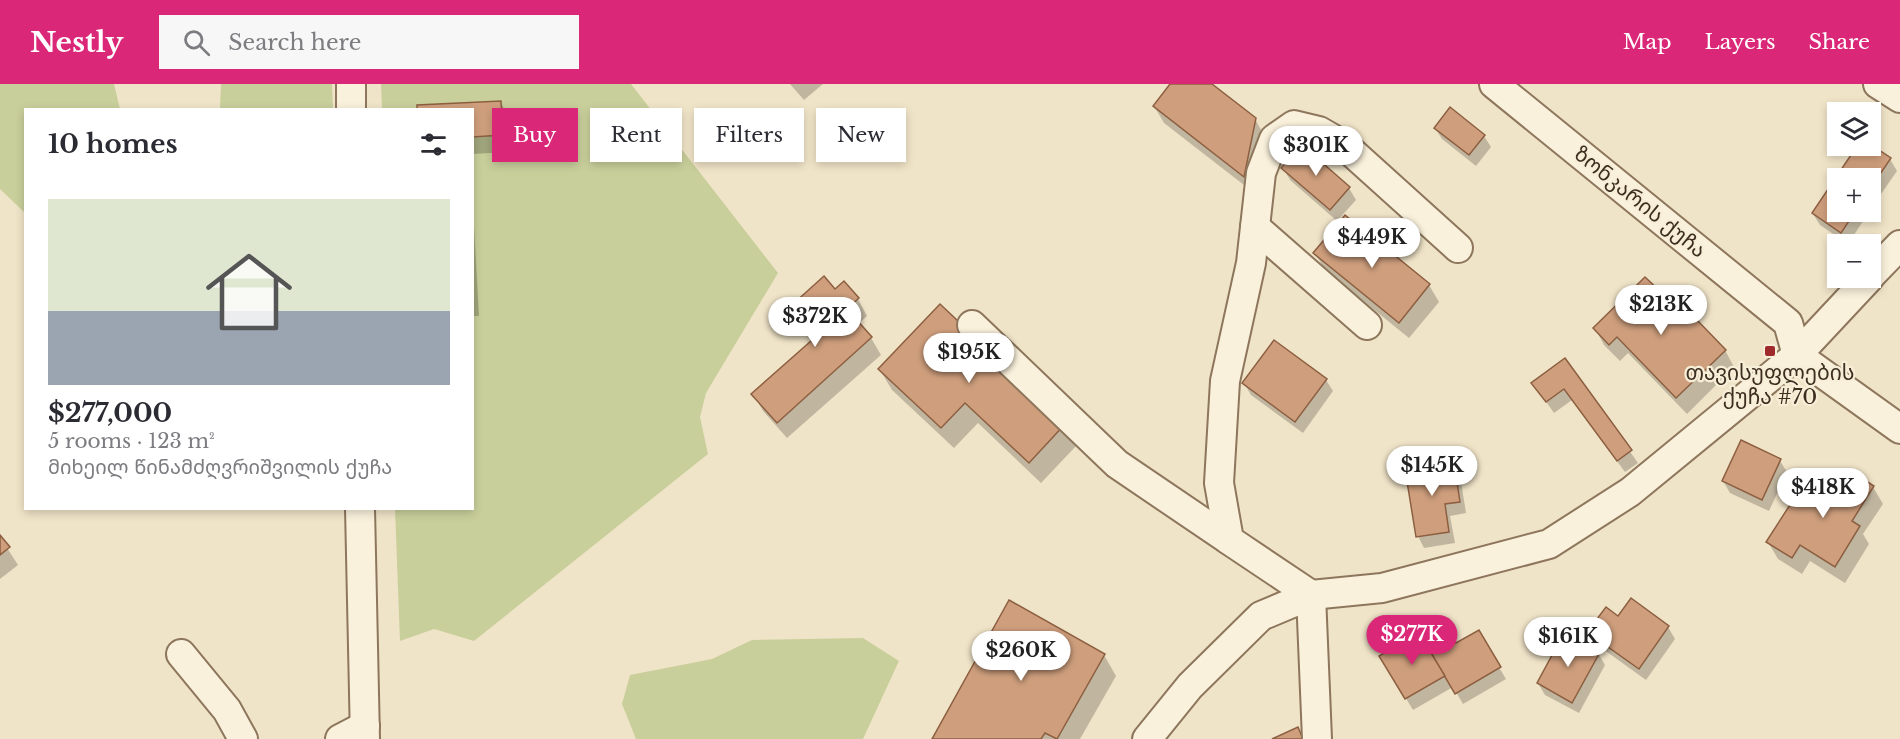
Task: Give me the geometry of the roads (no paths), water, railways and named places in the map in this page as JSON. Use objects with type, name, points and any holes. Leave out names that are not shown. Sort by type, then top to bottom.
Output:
[{"type":"street","points":[[351,84],[351,108]]},
{"type":"street","name":"ზონკარის ქუჩა","points":[[1494,84],[1788,323],[1797,355]]},
{"type":"street","points":[[1878,84],[1900,98]]},
{"type":"street","points":[[1228,540],[1219,483],[1225,381],[1251,263],[1261,173],[1274,139],[1294,125],[1319,131],[1345,146],[1458,248]]},
{"type":"street","points":[[1255,227],[1367,325]]},
{"type":"street","points":[[1881,265],[1900,245]]},
{"type":"street","points":[[1147,739],[1190,686],[1261,616],[1311,595],[1382,588],[1549,544],[1630,492],[1797,355],[1860,288]]},
{"type":"street","points":[[972,325],[1117,464],[1311,595]]},
{"type":"street","points":[[1797,355],[1900,429]]},
{"type":"street","points":[[340,739],[365,733],[360,510]]},
{"type":"street","points":[[1311,595],[1317,739]]},
{"type":"street","points":[[181,654],[227,710],[243,739]]},
{"type":"place","name":"თავისუფლების ქუჩა #70","points":[[1770,351]]}]
